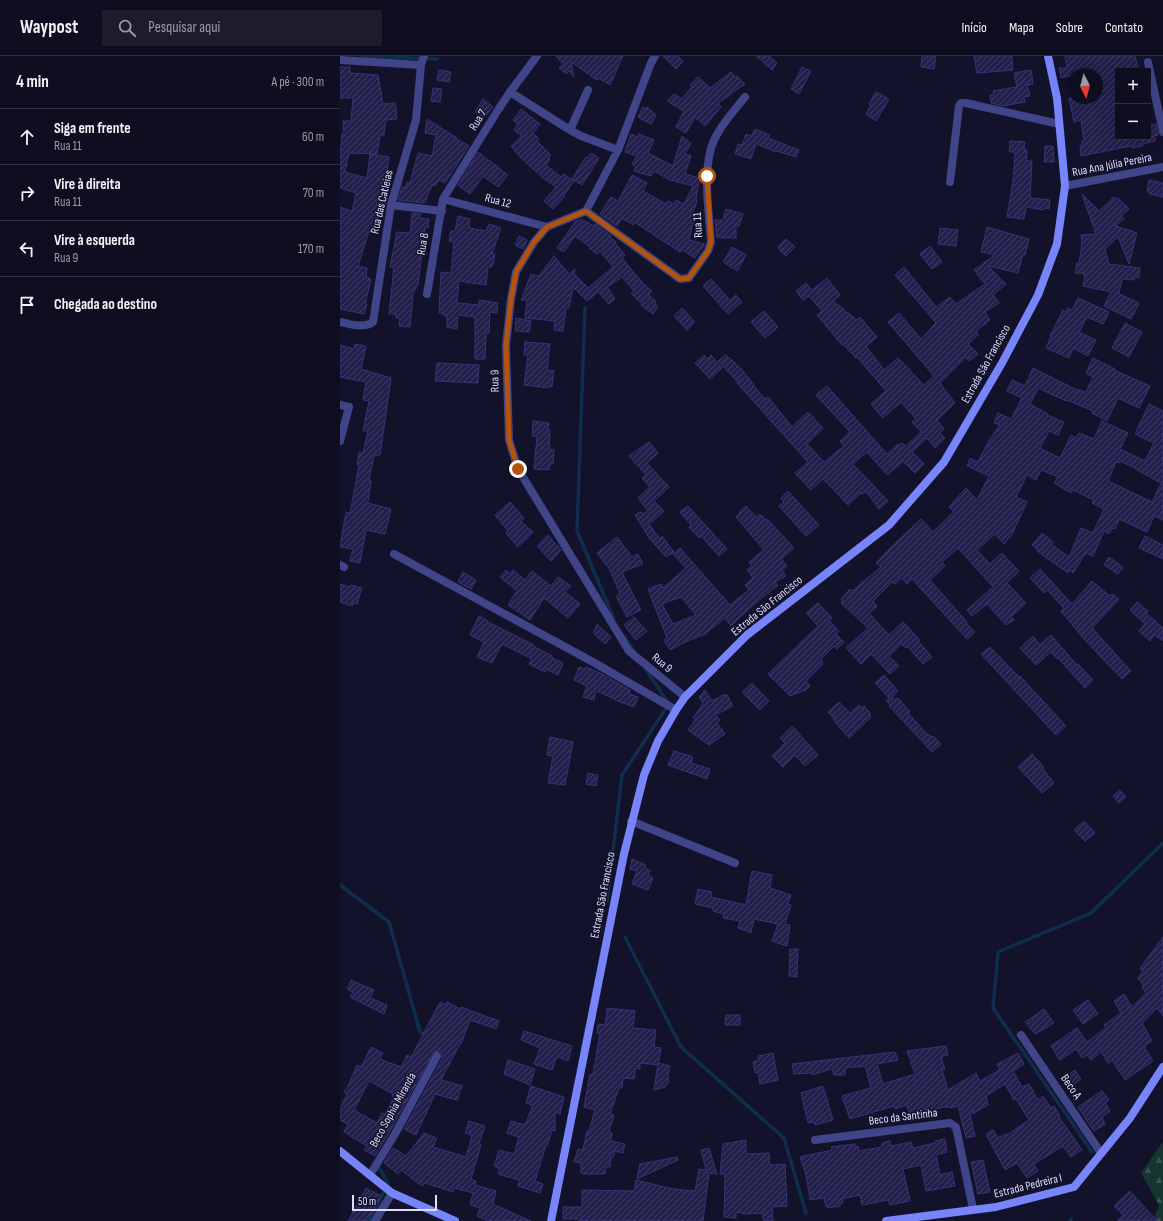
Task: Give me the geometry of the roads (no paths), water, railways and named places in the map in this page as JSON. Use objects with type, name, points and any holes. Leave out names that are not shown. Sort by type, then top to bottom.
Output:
[{"type":"main road","name":"Estrada São Francisco","points":[[551,1221],[624,854],[644,775],[671,707],[685,698],[747,635],[885,529],[944,462],[1002,363],[1038,295],[1057,244],[1065,186],[1057,98],[1048,56]]},
{"type":"main road","name":"Estrada Pedreira I","points":[[886,1221],[996,1206],[1074,1187],[1130,1118],[1163,1066]]},
{"type":"main road","points":[[340,1151],[392,1193],[456,1221]]},
{"type":"street","name":"Rua das Catleias","points":[[340,322],[361,326],[368,325],[373,322],[391,205],[416,120],[421,65],[424,56]]},
{"type":"street","name":"Rua 7","points":[[443,199],[510,92],[537,56]]},
{"type":"street","points":[[586,211],[618,150],[655,56]]},
{"type":"street","points":[[340,60],[421,65]]},
{"type":"street","points":[[1148,62],[1163,132]]},
{"type":"street","points":[[570,130],[588,90]]},
{"type":"street","points":[[510,92],[581,136],[618,150]]},
{"type":"street","name":"Rua 11","points":[[586,211],[680,279],[689,278],[708,251],[711,242],[707,176],[711,147],[720,130],[745,97]]},
{"type":"street","points":[[950,182],[959,106],[961,103],[1059,124]]},
{"type":"street","name":"Rua Ana Júlia Pereira","points":[[1065,186],[1163,167]]},
{"type":"street","name":"Rua 8","points":[[427,294],[443,199]]},
{"type":"street","name":"Rua 12","points":[[443,199],[547,227]]},
{"type":"street","points":[[391,205],[442,211]]},
{"type":"street","name":"Rua 9","points":[[586,211],[547,227],[534,242],[516,272],[511,299],[506,345],[509,440],[518,469],[629,650],[685,698]]},
{"type":"street","points":[[340,405],[349,407],[340,440]]},
{"type":"street","points":[[394,554],[593,662],[671,707]]},
{"type":"street","points":[[632,821],[735,863]]},
{"type":"street","name":"Beco A","points":[[1021,1035],[1101,1153]]},
{"type":"street","name":"Beco Sophia Miranda","points":[[370,1175],[395,1134],[437,1056]]},
{"type":"street","name":"Beco da Santinha","points":[[815,1140],[950,1123],[956,1127],[973,1210]]},
{"type":"street","points":[[375,1221],[392,1193]]},
{"type":"waterway","points":[[362,56],[437,59]]},
{"type":"waterway","points":[[585,308],[577,531],[614,619]]},
{"type":"waterway","points":[[624,636],[635,653]]},
{"type":"waterway","points":[[607,901],[622,775],[669,704],[645,668]]},
{"type":"waterway","points":[[1092,1152],[993,1008],[998,952],[1091,913],[1163,843]]},
{"type":"waterway","points":[[340,885],[389,922],[420,1032],[427,1035]]},
{"type":"waterway","points":[[625,937],[681,1047],[784,1138],[806,1213]]},
{"type":"waterway","points":[[369,1221],[388,1184],[378,1165]]}]
